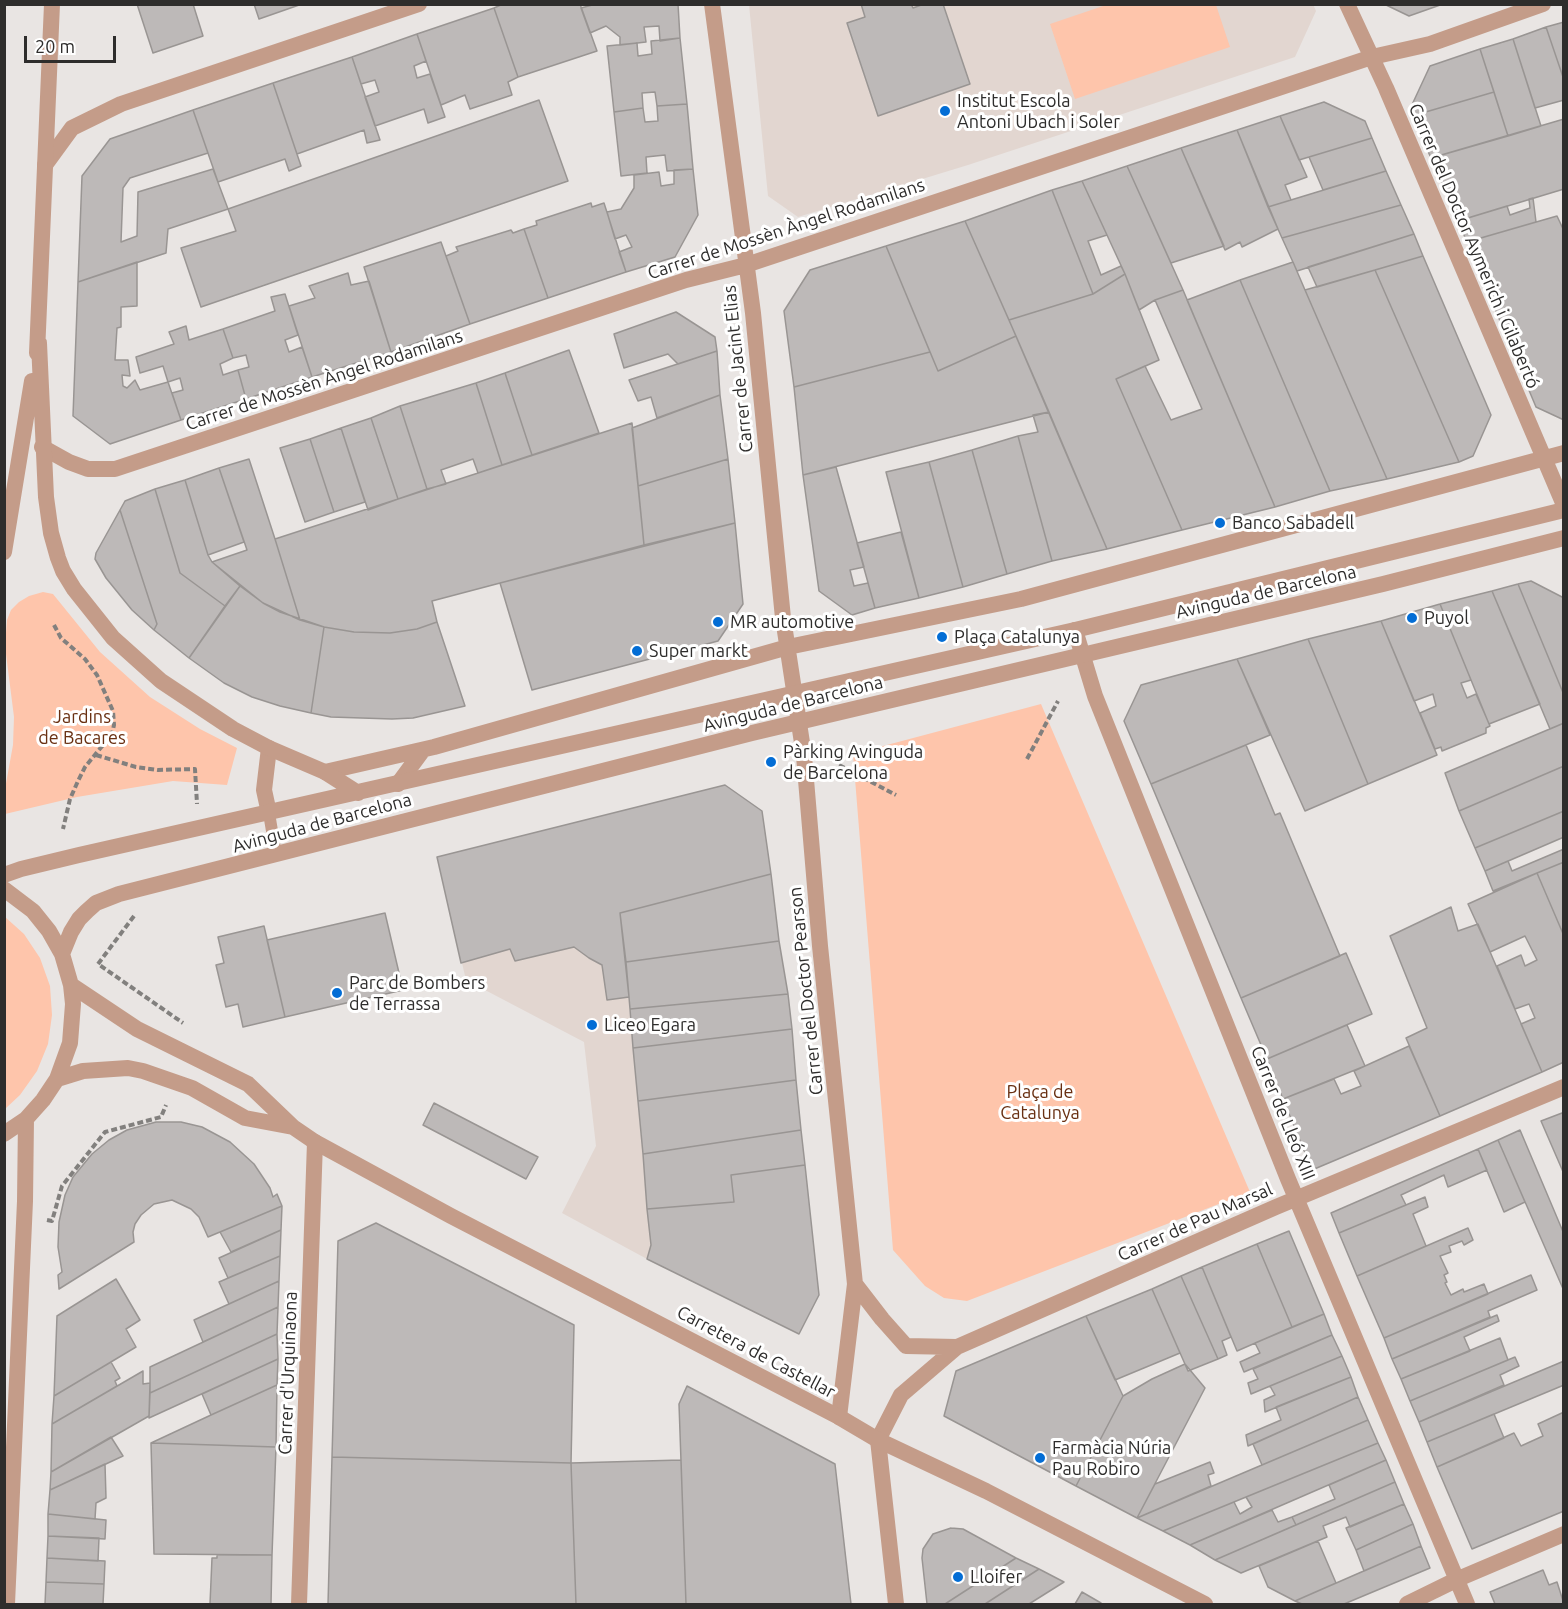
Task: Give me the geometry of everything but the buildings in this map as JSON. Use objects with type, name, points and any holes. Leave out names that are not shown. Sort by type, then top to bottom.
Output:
[{"type":"street","points":[[4,552],[39,343],[52,4]]},
{"type":"street","points":[[45,165],[72,128],[121,104],[419,4]]},
{"type":"street","name":"Carrer de Jacint Elias","points":[[712,4],[753,313],[783,618],[795,694]]},
{"type":"street","name":"Carrer del Doctor Aymerich i Gilabertó","points":[[1347,4],[1372,57],[1563,505]]},
{"type":"street","name":"Carrer de Mossèn Àngel Rodamilans","points":[[42,447],[69,462],[88,469],[115,469],[686,280],[746,266],[1372,57],[1430,44],[1544,4]]},
{"type":"street","name":"Avinguda de Barcelona","points":[[39,343],[42,447],[51,533],[63,571],[74,589],[112,638],[161,681],[233,729],[268,748],[326,772],[358,793]]},
{"type":"street","points":[[326,772],[423,750],[788,647],[1021,599],[1563,453]]},
{"type":"street","name":"Avinguda de Barcelona","points":[[4,875],[21,869],[1076,630],[1563,510]]},
{"type":"street","name":"Avinguda de Barcelona","points":[[62,954],[79,920],[96,903],[119,894],[800,722],[1383,584],[1563,538]]},
{"type":"street","name":"Carrer de Lleó XIII","points":[[1076,630],[1095,696],[1296,1199],[1467,1605]]},
{"type":"street","name":"Carrer del Doctor Pearson","points":[[795,694],[800,722],[822,969],[855,1284],[839,1417]]},
{"type":"street","points":[[268,748],[264,790],[269,813]]},
{"type":"street","name":"Avinguda de Barcelona","points":[[398,784],[423,750]]},
{"type":"street","points":[[4,890],[33,911],[49,931],[62,954],[71,985],[73,1024],[65,1061],[57,1079],[26,1119],[4,1134]]},
{"type":"street","name":"Carretera de Castellar","points":[[71,985],[136,1029],[248,1084],[292,1127],[315,1142],[451,1216],[839,1417],[878,1440],[987,1491],[1205,1605]]},
{"type":"street","name":"Carretera de Castellar","points":[[57,1079],[83,1071],[128,1068],[143,1071],[192,1088],[245,1118],[292,1127]]},
{"type":"street","name":"Carrer de Pau Marsal","points":[[878,1440],[901,1395],[957,1347],[1296,1199],[1563,1087]]},
{"type":"street","points":[[7,1605],[25,1201],[26,1119]]},
{"type":"street","name":"Carrer d'Urquinaona","points":[[299,1605],[315,1142]]},
{"type":"street","points":[[855,1284],[906,1346],[957,1347]]},
{"type":"street","points":[[878,1440],[896,1605]]},
{"type":"street","points":[[1407,1605],[1458,1579],[1563,1534]]},
{"type":"lane","points":[[269,813],[276,855]]},
{"type":"path","points":[[54,625],[61,638],[85,659],[97,675],[113,711],[112,734],[85,767],[70,799],[63,829]]},
{"type":"path","points":[[1027,759],[1058,701]]},
{"type":"path","points":[[96,755],[136,767],[158,770],[195,769],[197,806]]},
{"type":"path","points":[[839,765],[896,795]]},
{"type":"shaded area","name":"Institut Escola Antoni Ubach i Soler","points":[[1313,4],[1316,11],[1295,57],[968,165],[798,217],[768,196],[749,5]]},
{"type":"shaded area","name":"Liceo Egara","points":[[725,785],[762,811],[621,913],[651,1245],[647,1259],[562,1213],[596,1146],[584,1042],[466,980],[437,857]]},
{"type":"green space","points":[[1109,4],[1216,5],[1230,47],[1075,99],[1050,24]]},
{"type":"green space","name":"Jardins de Bacares","points":[[43,592],[53,594],[100,652],[150,697],[200,729],[237,748],[227,785],[173,781],[77,797],[5,814],[5,789],[13,745],[14,717],[5,646],[7,620],[11,610],[19,602]]},
{"type":"green space","name":"Plaça de Catalunya","points":[[1041,704],[1250,1192],[967,1301],[944,1298],[925,1286],[893,1250],[853,754]]},
{"type":"green space","points":[[4,916],[24,934],[40,958],[50,986],[52,1015],[48,1044],[37,1071],[20,1095],[5,1109]]},
{"type":"place","name":"Institut Escola Antoni Ubach i Soler","points":[[945,111]]},
{"type":"place","name":"Banco Sabadell","points":[[1220,523]]},
{"type":"place","name":"Puyol","points":[[1412,618]]},
{"type":"place","name":"MR automotive","points":[[718,622]]},
{"type":"place","name":"Plaça Catalunya","points":[[942,637]]},
{"type":"place","name":"Super markt","points":[[637,651]]},
{"type":"place","name":"Pàrking Avinguda de Barcelona","points":[[771,762]]},
{"type":"place","name":"Parc de Bombers de Terrassa","points":[[337,993]]},
{"type":"place","name":"Liceo Egara","points":[[592,1025]]},
{"type":"place","name":"Farmàcia Núria Pau Robiro","points":[[1040,1458]]},
{"type":"place","name":"Lloifer","points":[[958,1577]]}]
